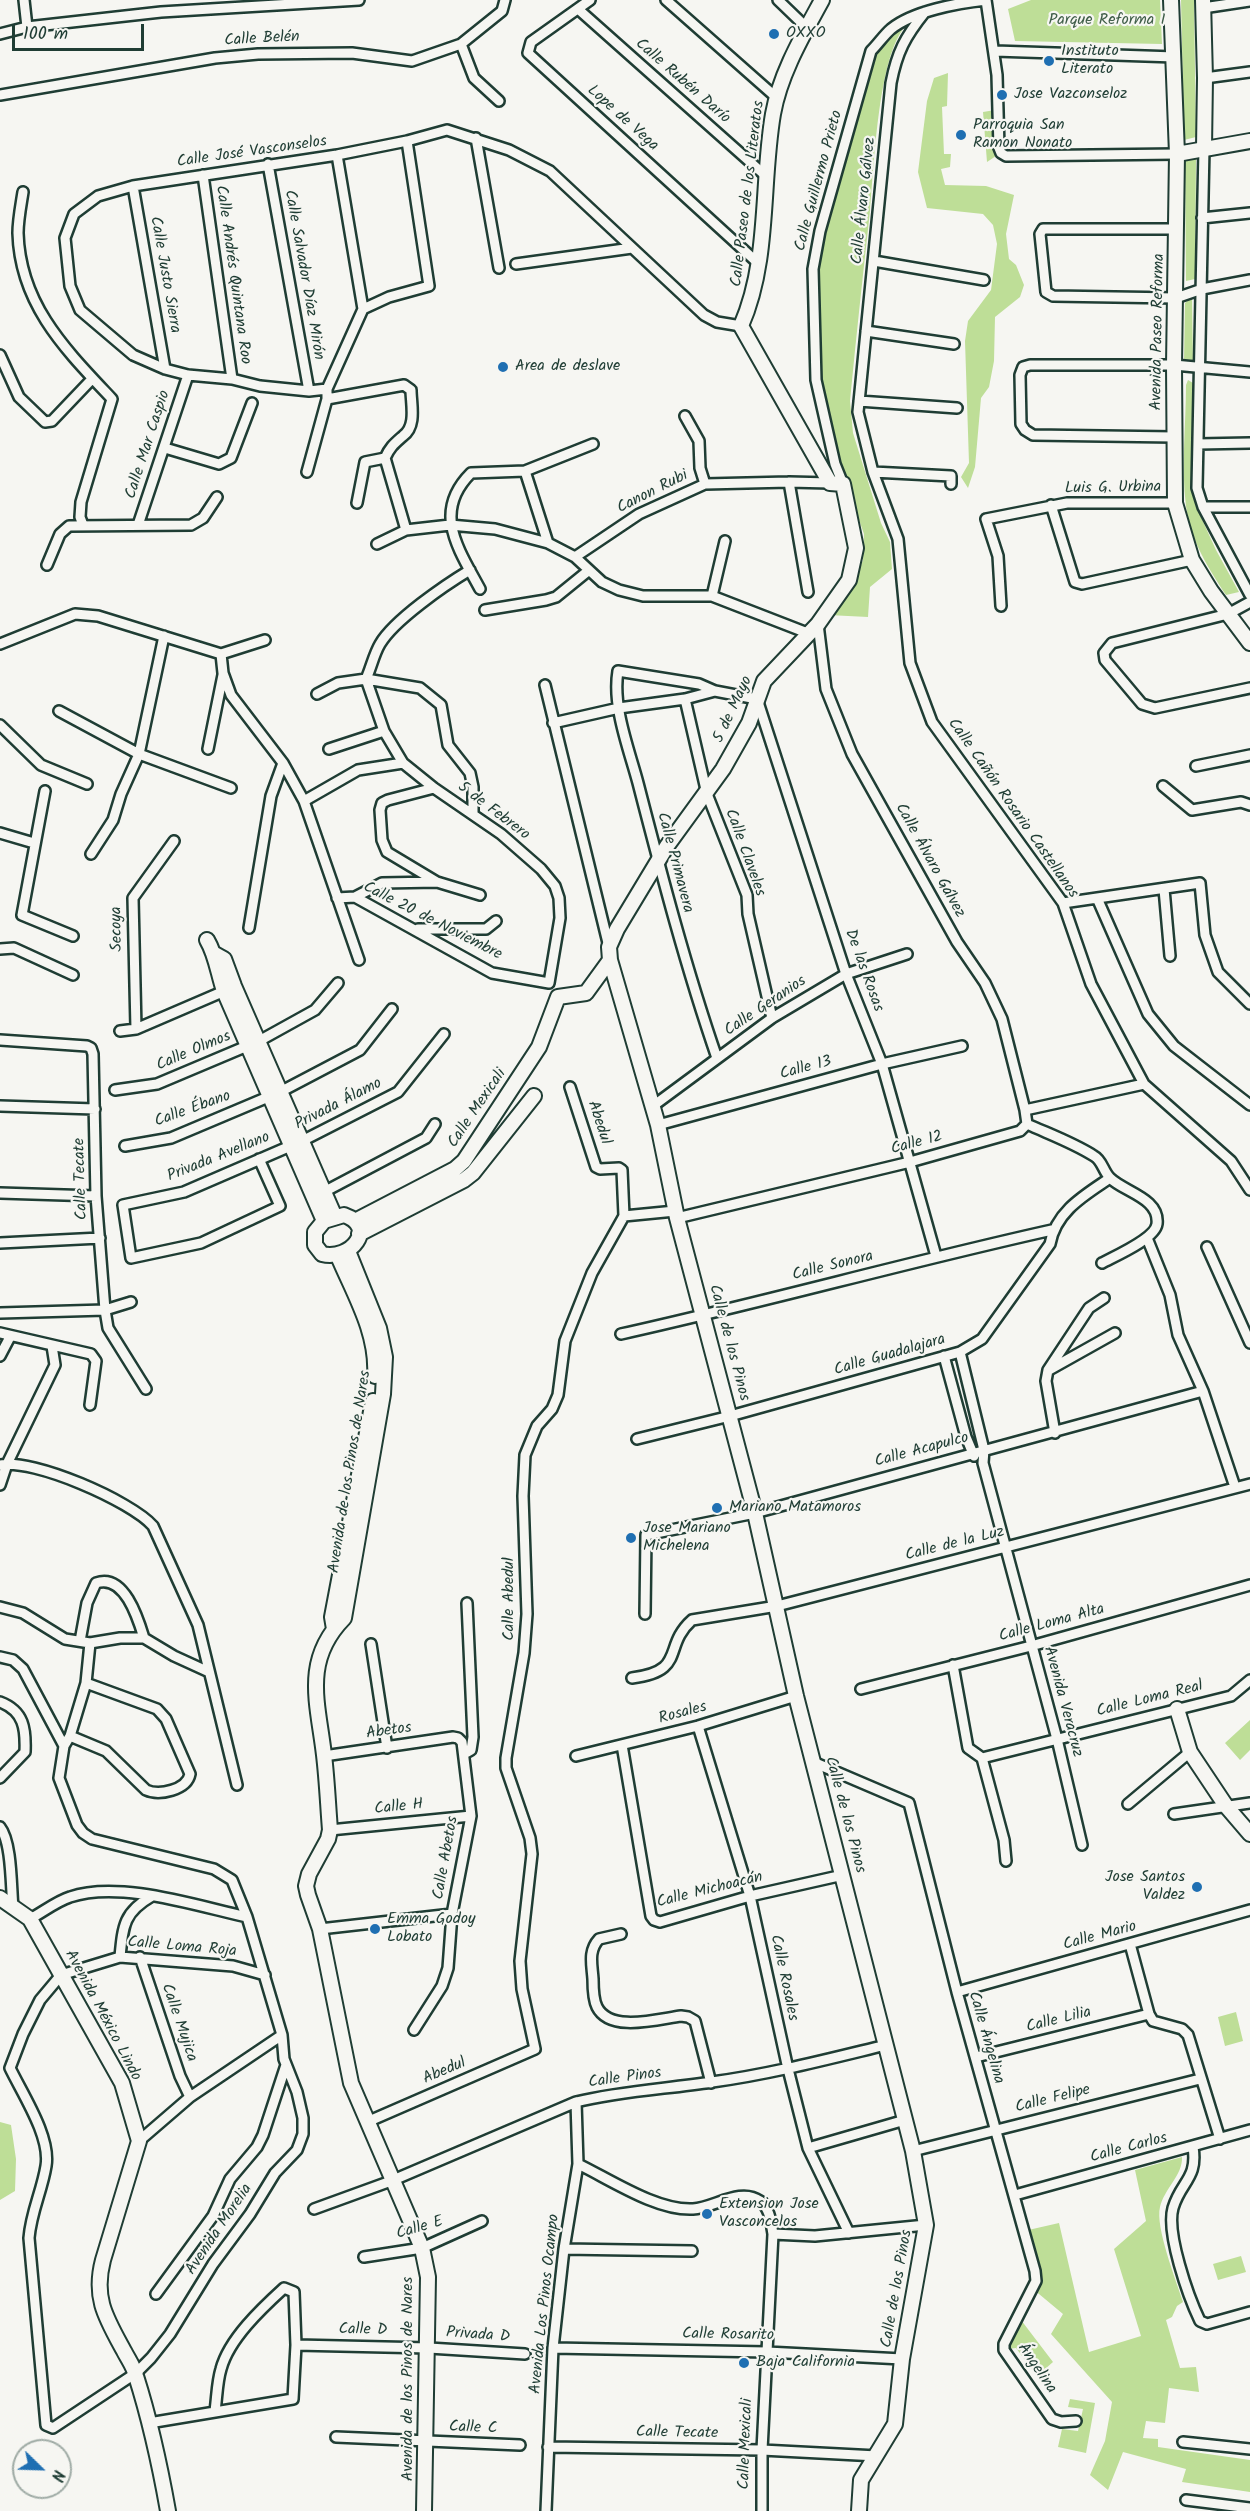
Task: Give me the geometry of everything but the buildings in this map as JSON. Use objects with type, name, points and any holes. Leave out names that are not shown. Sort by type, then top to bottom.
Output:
[{"type":"street","points":[[24,0],[27,27]]},
{"type":"street","points":[[0,34],[27,27],[161,12],[358,0]]},
{"type":"street","name":"Calle Belén","points":[[0,94],[215,58],[258,54],[352,53],[412,61],[461,44],[502,10],[505,0]]},
{"type":"street","name":"Lope de Vega","points":[[590,0],[531,42],[528,53],[759,264]]},
{"type":"street","points":[[666,0],[777,98]]},
{"type":"street","points":[[778,0],[807,28]]},
{"type":"street","name":"Calle Paseo de los Literatos","points":[[741,326],[749,307],[759,264],[773,114],[777,98],[807,28],[822,0]]},
{"type":"street","points":[[986,0],[995,51],[999,148],[1006,156],[1177,154],[1250,141]]},
{"type":"street","name":"Calle Guillermo Prieto","points":[[836,484],[836,464],[816,380],[813,269],[820,231],[872,51],[891,28],[925,12],[954,3],[986,0]]},
{"type":"street","name":"Avenida Paseo Reforma","points":[[1172,0],[1177,154],[1174,365],[1176,503],[1192,560],[1250,643]]},
{"type":"street","points":[[1250,1],[1203,4],[1206,78],[1197,488],[1203,507],[1247,583],[1250,595]]},
{"type":"street","name":"Calle Rubén Darío","points":[[578,9],[767,177]]},
{"type":"street","name":"Calle Álvaro Gálvez","points":[[859,401],[895,61],[904,38],[925,12]]},
{"type":"street","points":[[461,44],[474,78],[499,101]]},
{"type":"street","points":[[995,51],[1175,57]]},
{"type":"street","points":[[1206,78],[1250,72]]},
{"type":"street","name":"Calle José Vasconselos","points":[[327,389],[309,391],[260,386],[232,379],[188,375],[165,369],[133,355],[80,310],[70,286],[65,238],[74,214],[98,196],[133,186],[337,155],[407,141],[447,130],[509,150],[550,171],[704,315],[717,322],[741,326]]},
{"type":"street","points":[[476,138],[499,268]]},
{"type":"street","points":[[363,309],[389,297],[429,286],[407,141]]},
{"type":"street","points":[[307,472],[327,399],[327,389],[363,309],[337,155]]},
{"type":"street","name":"Calle Salvador Díaz Mirón","points":[[268,164],[309,391]]},
{"type":"street","name":"Calle Andrés Quintana Roo","points":[[203,175],[232,379]]},
{"type":"street","name":"Calle Justo Sierra","points":[[133,186],[165,369]]},
{"type":"street","points":[[23,192],[18,233],[25,283],[45,323],[112,399],[81,502],[80,517],[83,525]]},
{"type":"street","points":[[1202,218],[1250,213]]},
{"type":"street","points":[[1177,229],[1049,227],[1043,229],[1040,234],[1046,292],[1053,296],[1176,298],[1202,289],[1250,280]]},
{"type":"street","points":[[516,264],[632,248]]},
{"type":"street","points":[[874,261],[984,280]]},
{"type":"street","points":[[741,326],[836,484]]},
{"type":"street","points":[[866,331],[954,344]]},
{"type":"street","points":[[0,355],[20,397],[45,422],[52,421],[92,379]]},
{"type":"street","points":[[1174,437],[1033,435],[1021,424],[1020,375],[1023,367],[1030,365],[1174,365],[1250,372]]},
{"type":"street","name":"Calle Mar Caspio","points":[[138,525],[188,375]]},
{"type":"street","points":[[327,399],[408,386],[411,390],[410,429],[389,447],[385,458],[406,530]]},
{"type":"street","points":[[859,401],[957,408]]},
{"type":"street","name":"Calle Cañón Rosario Castellanos","points":[[859,401],[858,412],[873,472],[898,539],[910,663],[932,722],[1063,903],[1091,984],[1144,1084]]},
{"type":"street","points":[[165,448],[219,464],[226,462],[231,458],[252,403]]},
{"type":"street","points":[[685,416],[699,441],[700,468],[705,484]]},
{"type":"street","points":[[1198,444],[1250,443]]},
{"type":"street","points":[[480,589],[450,525],[451,508],[458,486],[471,473],[525,471],[593,444]]},
{"type":"street","points":[[357,503],[365,462],[385,458]]},
{"type":"street","points":[[525,471],[548,543]]},
{"type":"street","points":[[873,472],[951,476],[951,484]]},
{"type":"street","points":[[789,482],[808,592]]},
{"type":"street","name":"Canon Rubi","points":[[575,556],[639,514],[705,484],[789,482],[836,484]]},
{"type":"street","name":"5 de Mayo","points":[[558,996],[585,993],[610,954],[617,929],[668,846],[707,794],[749,723],[764,681],[814,629],[839,597],[854,567],[856,548],[854,527],[836,484]]},
{"type":"street","points":[[47,565],[60,534],[69,526],[191,525],[203,518],[218,497]]},
{"type":"street","name":"Luis G. Urbina","points":[[1001,606],[998,556],[986,519],[1051,505],[1176,503]]},
{"type":"street","name":"Luis G. Urbina","points":[[1051,505],[1075,582],[1082,584],[1192,560]]},
{"type":"street","points":[[1203,507],[1250,507]]},
{"type":"street","points":[[377,544],[406,530],[450,525],[495,529],[548,543],[575,556],[602,582],[619,590],[643,596],[712,597],[814,629]]},
{"type":"street","points":[[712,597],[725,541]]},
{"type":"street","points":[[366,679],[380,644],[392,630],[438,590],[470,570]]},
{"type":"street","points":[[485,610],[556,597],[588,571]]},
{"type":"street","points":[[1250,602],[1228,614],[1112,643],[1104,653],[1105,660],[1142,704],[1149,707],[1155,708],[1250,688]]},
{"type":"street","points":[[1,640],[75,614],[98,616],[221,654],[265,640]]},
{"type":"street","name":"Calle Álvaro Gálvez","points":[[814,629],[826,689],[852,754],[957,942],[986,983],[1002,1019],[1025,1110]]},
{"type":"street","points":[[91,854],[113,820],[121,794],[140,754],[164,636]]},
{"type":"street","name":"Calle 20 de Noviembre","points":[[221,654],[223,674],[231,695],[283,763],[304,801],[358,960]]},
{"type":"street","name":"Calle Primavera","points":[[715,691],[699,684],[618,671],[619,708],[658,864],[690,981],[717,1059]]},
{"type":"street","points":[[208,749],[223,674]]},
{"type":"street","points":[[317,694],[338,683],[366,679],[420,688],[441,705],[448,745],[470,773],[473,787],[473,813]]},
{"type":"street","name":"5 de Febrero","points":[[366,679],[384,731],[403,763],[434,788],[501,834],[541,869],[555,886],[559,898],[560,918],[549,983]]},
{"type":"street","points":[[545,685],[610,954]]},
{"type":"street","points":[[554,723],[619,708],[685,699],[715,691],[757,699]]},
{"type":"street","name":"Calle Claveles","points":[[685,699],[707,794],[747,895],[748,914],[772,1018]]},
{"type":"street","name":"De las Rosas","points":[[757,699],[846,974],[882,1064],[936,1256]]},
{"type":"street","points":[[59,711],[140,754],[231,788]]},
{"type":"street","points":[[0,725],[41,765],[87,784]]},
{"type":"street","points":[[329,749],[384,731]]},
{"type":"street","points":[[1197,766],[1250,755]]},
{"type":"street","points":[[249,928],[271,796],[283,763]]},
{"type":"street","points":[[304,801],[358,770],[403,763]]},
{"type":"street","points":[[1163,786],[1192,810],[1240,802],[1250,805]]},
{"type":"street","points":[[434,788],[388,800],[382,804],[380,810],[382,840],[387,852],[437,882],[480,895]]},
{"type":"street","points":[[45,791],[22,915],[74,936]]},
{"type":"street","points":[[0,833],[34,843]]},
{"type":"street","name":"Secoya","points":[[136,1029],[133,898],[174,841]]},
{"type":"street","points":[[355,897],[382,883],[437,882]]},
{"type":"street","points":[[1063,903],[1200,883],[1204,935],[1218,972],[1250,1004]]},
{"type":"street","points":[[1164,890],[1170,956]]},
{"type":"street","name":"Calle 20 de Noviembre","points":[[337,898],[355,897],[492,973],[549,983]]},
{"type":"street","points":[[1097,898],[1148,1014],[1174,1046],[1250,1105]]},
{"type":"street","points":[[415,929],[486,929],[496,921]]},
{"type":"street","points":[[207,940],[215,954],[214,963],[254,1043],[330,1219]]},
{"type":"street","points":[[0,949],[14,948],[73,975]]},
{"type":"street","name":"Calle de los Pinos","points":[[610,954],[658,1125],[676,1214],[755,1513],[796,1696],[913,2151],[926,2225],[902,2360],[895,2424],[861,2480],[859,2511]]},
{"type":"street","name":"Calle Geranios","points":[[653,1106],[772,1018],[846,974],[907,954]]},
{"type":"street","name":"Calle Olmos","points":[[115,1089],[157,1084],[254,1043],[315,1010],[338,983]]},
{"type":"street","points":[[549,983],[558,996]]},
{"type":"street","points":[[120,1031],[136,1029],[229,989]]},
{"type":"street","name":"Calle Mexicali","points":[[357,1228],[464,1161],[539,1047],[558,996]]},
{"type":"street","name":"Calle Ébano","points":[[126,1146],[171,1138],[275,1094],[360,1050],[392,1010]]},
{"type":"street","name":"Privada Álamo","points":[[296,1143],[398,1092],[444,1034]]},
{"type":"street","name":"Calle Tecate","points":[[0,1040],[91,1048],[95,1109],[96,1196],[105,1310],[108,1328],[146,1389]]},
{"type":"street","name":"Calle 13","points":[[658,1125],[882,1064],[962,1046]]},
{"type":"street","points":[[1102,1263],[1147,1238],[1153,1232],[1157,1223],[1152,1208],[1139,1195],[1110,1178],[1096,1157],[1027,1124],[1025,1110],[1144,1084],[1231,1161],[1250,1190]]},
{"type":"street","name":"Abedul","points":[[570,1087],[596,1167],[622,1170],[624,1216]]},
{"type":"street","name":"Calle Mexicali","points":[[357,1228],[464,1180],[473,1173],[534,1096]]},
{"type":"street","points":[[0,1106],[95,1109]]},
{"type":"street","points":[[319,1195],[426,1138],[435,1124]]},
{"type":"street","name":"Calle 12","points":[[676,1214],[910,1162],[1020,1131],[1027,1124]]},
{"type":"street","name":"Privada Avellano","points":[[259,1160],[280,1206],[201,1243],[131,1258],[123,1205],[184,1192],[296,1143]]},
{"type":"street","name":"Calle Guadalajara","points":[[637,1439],[730,1416],[960,1352],[982,1339],[1050,1244],[1052,1230],[1063,1214],[1079,1199],[1110,1178]]},
{"type":"street","points":[[0,1193],[96,1196]]},
{"type":"street","points":[[624,1216],[676,1214]]},
{"type":"street","points":[[344,1215],[357,1228],[358,1241],[343,1253],[322,1254],[315,1245],[315,1232],[330,1219],[344,1215]]},
{"type":"street","name":"Calle Abedul","points":[[535,2049],[522,1989],[520,1961],[532,1854],[530,1838],[506,1768],[507,1748],[524,1653],[527,1614],[523,1496],[525,1455],[537,1426],[552,1409],[558,1395],[565,1341],[592,1273],[624,1216]]},
{"type":"street","name":"Calle Sonora","points":[[621,1334],[704,1316],[936,1256],[1052,1230]]},
{"type":"street","points":[[0,1243],[100,1238]]},
{"type":"street","points":[[1147,1238],[1170,1295],[1179,1335],[1203,1391],[1235,1487]]},
{"type":"street","points":[[1207,1247],[1250,1343]]},
{"type":"street","name":"Avenida de los Pinos de Nares","points":[[343,1253],[385,1357],[366,1460],[332,1617],[334,1629],[318,1662],[314,1685],[324,1756],[330,1830],[328,1839],[309,1874],[306,1886],[320,1929],[351,2083],[391,2181],[422,2248],[428,2277],[429,2348],[424,2511]]},
{"type":"street","points":[[1055,1433],[1046,1381],[1048,1370],[1089,1308],[1104,1298]]},
{"type":"street","points":[[0,1313],[105,1310],[131,1302]]},
{"type":"street","points":[[1048,1370],[1115,1333]]},
{"type":"street","points":[[0,1356],[5,1335],[92,1354],[96,1361],[90,1405]]},
{"type":"street","points":[[0,1484],[3,1465],[55,1365],[52,1346]]},
{"type":"street","name":"Avenida Veracruz","points":[[960,1352],[984,1450],[982,1463],[1057,1739],[1082,1845]]},
{"type":"street","points":[[944,1356],[971,1453],[982,1463]]},
{"type":"street","name":"Calle Acapulco","points":[[645,1614],[646,1534],[755,1513],[1203,1391]]},
{"type":"street","points":[[3,1465],[38,1468],[100,1492],[144,1516],[153,1526],[198,1625],[237,1785]]},
{"type":"street","name":"Calle de la Luz","points":[[632,1678],[663,1670],[668,1665],[683,1628],[692,1620],[777,1606],[1250,1484]]},
{"type":"street","points":[[80,1641],[87,1604],[96,1583],[102,1580],[116,1585],[125,1595],[136,1614],[144,1638]]},
{"type":"street","name":"Calle Loma Alta","points":[[861,1689],[1031,1646],[1250,1585]]},
{"type":"street","points":[[464,1754],[471,1750],[473,1737],[467,1603]]},
{"type":"street","points":[[0,1607],[23,1613],[65,1639],[90,1643],[120,1638],[144,1638],[209,1672]]},
{"type":"street","name":"Avenida Morelia","points":[[10,2068],[47,2145],[46,2166],[31,2218],[29,2238],[46,2425],[53,2428],[136,2373],[151,2358],[170,2334],[213,2264],[250,2214],[276,2173],[297,2151],[303,2133],[303,2118],[297,2092],[286,2065],[282,2035],[247,1917],[232,1881],[214,1869],[92,1839],[77,1825],[59,1778],[64,1746],[70,1736],[86,1683],[90,1643]]},
{"type":"street","points":[[371,1644],[387,1748]]},
{"type":"street","points":[[0,1657],[13,1660],[23,1669],[64,1746]]},
{"type":"street","points":[[953,1665],[968,1748],[982,1758],[1004,1840],[1006,1861]]},
{"type":"street","name":"Calle Loma Real","points":[[982,1758],[1231,1695],[1250,1680]]},
{"type":"street","points":[[70,1736],[106,1751],[146,1790],[153,1793],[185,1785],[189,1780],[190,1774],[166,1719],[157,1709],[86,1683]]},
{"type":"street","name":"Rosales","points":[[576,1756],[699,1726],[796,1696]]},
{"type":"street","points":[[0,1702],[16,1711],[23,1721],[25,1735],[24,1752],[0,1778]]},
{"type":"street","points":[[1177,1709],[1190,1752],[1226,1806],[1250,1834]]},
{"type":"street","name":"Calle Rosales","points":[[699,1726],[750,1896],[808,2148],[849,2233]]},
{"type":"street","name":"Calle Abetos","points":[[414,2030],[442,1986],[448,1968],[452,1914],[471,1816],[462,1742],[458,1738]]},
{"type":"street","name":"Abetos","points":[[324,1756],[458,1738]]},
{"type":"street","name":"Calle Michoacán","points":[[622,1745],[651,1916],[654,1920],[660,1922],[750,1896],[843,1875]]},
{"type":"street","points":[[1128,1804],[1190,1752]]},
{"type":"street","name":"Calle Ángelina","points":[[813,1762],[909,1803],[957,1992],[1016,2196],[1036,2280]]},
{"type":"street","points":[[1174,1814],[1250,1803]]},
{"type":"street","name":"Calle H","points":[[330,1830],[471,1816]]},
{"type":"street","points":[[0,1827],[8,1853],[14,1908]]},
{"type":"street","points":[[30,1919],[70,1897],[107,1891],[152,1896],[247,1917]]},
{"type":"street","points":[[120,1957],[122,1930],[128,1915],[138,1904],[152,1896]]},
{"type":"street","name":"Avenida México Lindo","points":[[0,1898],[30,1919],[122,2083],[139,2141]]},
{"type":"street","name":"Calle Mario","points":[[957,1992],[1250,1910]]},
{"type":"street","points":[[320,1929],[452,1914]]},
{"type":"street","points":[[621,1934],[599,1939],[591,1952],[594,1998],[597,2007],[603,2016],[623,2024],[681,2016],[695,2021],[711,2083]]},
{"type":"street","points":[[1130,1944],[1149,2014],[1153,2021],[1182,2029],[1188,2035],[1220,2139]]},
{"type":"street","name":"Calle Loma Roja","points":[[61,1976],[120,1957],[234,1966],[265,1975]]},
{"type":"street","name":"Calle Mujica","points":[[140,1957],[180,2076],[190,2097]]},
{"type":"street","points":[[0,2064],[10,2068],[23,2034],[40,2000],[61,1976]]},
{"type":"street","name":"Calle Lilia","points":[[976,2057],[1149,2014]]},
{"type":"street","points":[[168,2511],[136,2373],[104,2309],[98,2286],[103,2260],[139,2141],[190,2097],[282,2035]]},
{"type":"street","name":"Calle Pinos","points":[[314,2210],[391,2181],[576,2102],[606,2094],[711,2083],[788,2069],[886,2045]]},
{"type":"street","name":"Abedul","points":[[367,2122],[535,2049]]},
{"type":"street","points":[[156,2294],[213,2216],[230,2179],[257,2147],[286,2065]]},
{"type":"street","name":"Calle Felipe","points":[[913,2151],[1200,2079]]},
{"type":"street","name":"Avenida Los Pinos Ocampo","points":[[546,2511],[553,2349],[564,2249],[578,2164],[576,2102]]},
{"type":"street","points":[[808,2148],[905,2120]]},
{"type":"street","name":"Calle Carlos","points":[[1016,2196],[1250,2130]]},
{"type":"street","points":[[1193,2147],[1194,2169],[1175,2202],[1172,2224],[1189,2299],[1200,2321],[1207,2324],[1250,2312]]},
{"type":"street","points":[[578,2164],[667,2208],[695,2210],[744,2195],[760,2201],[769,2212],[773,2234],[815,2236],[926,2225]]},
{"type":"street","name":"Calle E","points":[[364,2257],[422,2248],[482,2221]]},
{"type":"street","name":"Calle Mexicali","points":[[762,2511],[762,2450],[773,2234]]},
{"type":"street","points":[[564,2249],[692,2251]]},
{"type":"street","name":"Ángelina","points":[[1036,2280],[1004,2344],[1004,2349],[1052,2419],[1061,2422],[1076,2421]]},
{"type":"street","points":[[149,2422],[293,2399],[296,2345],[294,2292],[284,2288],[255,2315],[226,2355],[220,2370],[215,2411]]},
{"type":"street","name":"Calle D","points":[[296,2345],[429,2348]]},
{"type":"street","name":"Privada D","points":[[429,2348],[525,2354]]},
{"type":"street","name":"Calle Rosarito","points":[[553,2349],[767,2352],[902,2360]]},
{"type":"street","name":"Calle C","points":[[336,2437],[520,2445]]},
{"type":"street","points":[[1183,2442],[1250,2449]]},
{"type":"street","name":"Calle Tecate","points":[[548,2446],[762,2450],[877,2456]]},
{"type":"street","points":[[1186,2500],[1250,2508]]},
{"type":"green space","name":"Parque Reforma I","points":[[1031,0],[1160,0],[1162,44],[1015,41],[1008,9]]},
{"type":"green space","points":[[1181,0],[1194,0],[1196,137],[1184,140]]},
{"type":"green space","points":[[903,29],[888,65],[879,116],[850,401],[853,433],[881,523],[890,542],[892,569],[870,587],[868,617],[828,615],[854,584],[863,560],[864,534],[825,423],[816,360],[814,288],[825,224],[876,52],[890,34]]},
{"type":"green space","points":[[948,73],[947,106],[942,107],[944,154],[951,154],[950,167],[941,169],[945,185],[986,186],[1014,195],[1006,234],[1009,259],[1016,265],[1024,285],[1020,297],[995,317],[994,361],[989,387],[981,398],[975,467],[968,488],[961,477],[969,463],[965,341],[968,321],[991,290],[997,244],[993,225],[983,214],[927,208],[918,172],[927,101],[934,78]]},
{"type":"green space","points":[[995,110],[999,154],[987,162],[983,112]]},
{"type":"green space","points":[[1196,159],[1195,279],[1186,281],[1185,160]]},
{"type":"green space","points":[[1192,297],[1193,365],[1184,362],[1185,303]]},
{"type":"green space","points":[[1188,380],[1193,383],[1195,504],[1239,592],[1226,595],[1201,553],[1188,518],[1184,461]]},
{"type":"green space","points":[[1250,1720],[1250,1750],[1240,1760],[1225,1743]]},
{"type":"green space","points":[[1236,2012],[1243,2041],[1225,2046],[1218,2017]]},
{"type":"green space","points":[[0,2122],[11,2125],[16,2159],[15,2191],[0,2200]]},
{"type":"green space","points":[[1182,2157],[1180,2170],[1162,2200],[1159,2216],[1163,2240],[1183,2302],[1177,2306],[1172,2317],[1166,2320],[1180,2368],[1196,2367],[1199,2392],[1169,2388],[1165,2423],[1146,2421],[1143,2438],[1158,2439],[1158,2447],[1250,2460],[1250,2492],[1182,2482],[1186,2469],[1123,2452],[1108,2490],[1090,2475],[1105,2441],[1112,2402],[1051,2334],[1063,2314],[1033,2289],[1036,2282],[1024,2231],[1059,2223],[1089,2352],[1141,2336],[1114,2249],[1146,2221],[1135,2170]]},
{"type":"green space","points":[[1241,2256],[1246,2272],[1218,2280],[1213,2264]]},
{"type":"green space","points":[[1021,2320],[1053,2362],[1037,2376],[1016,2348],[1008,2349]]},
{"type":"green space","points":[[1070,2399],[1095,2403],[1086,2453],[1058,2447],[1062,2429],[1078,2431],[1083,2409],[1068,2407]]},
{"type":"place","name":"OXXO","points":[[774,34]]},
{"type":"place","name":"Instituto Literato","points":[[1049,61]]},
{"type":"place","name":"Jose Vazconseloz","points":[[1002,95]]},
{"type":"place","name":"Parroquia San Ramon Nonato","points":[[961,135]]},
{"type":"place","name":"Area de deslave","points":[[503,367]]},
{"type":"place","name":"Mariano Matamoros","points":[[717,1508]]},
{"type":"place","name":"Jose Mariano Michelena","points":[[631,1538]]},
{"type":"place","name":"Jose Santos Valdez","points":[[1197,1887]]},
{"type":"place","name":"Emma Godoy Lobato","points":[[375,1929]]},
{"type":"place","name":"Extension Jose Vasconcelos","points":[[707,2214]]},
{"type":"place","name":"Baja California","points":[[744,2363]]}]
